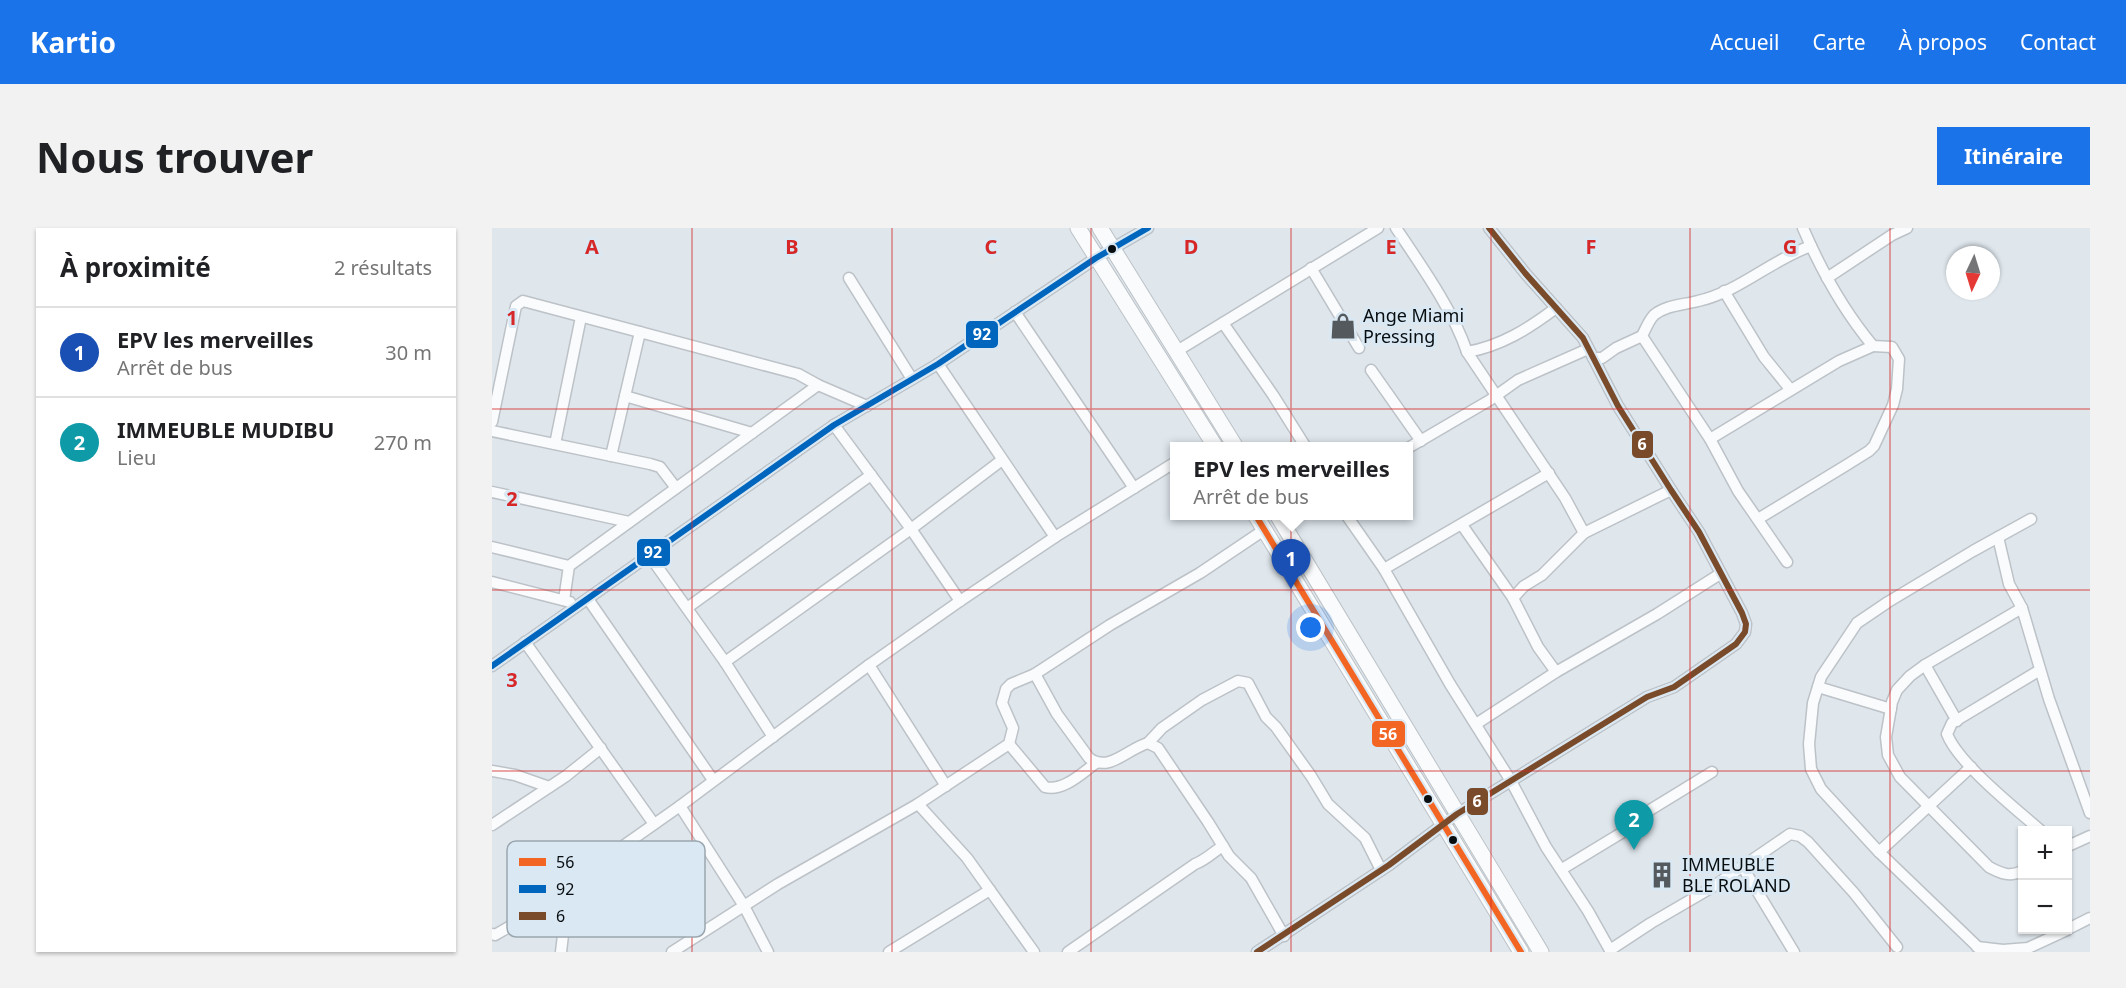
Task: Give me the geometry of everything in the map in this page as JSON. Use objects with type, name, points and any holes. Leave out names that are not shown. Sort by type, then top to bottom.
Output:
[{"type":"main road","points":[[1078,228],[1208,442]]},
{"type":"main road","points":[[1100,228],[1232,442]]},
{"type":"main road","points":[[1258,520],[1521,952]]},
{"type":"main road","points":[[1285,520],[1540,952]]},
{"type":"street","points":[[492,666],[834,425],[938,364],[1096,258],[1148,228]]},
{"type":"street","points":[[1177,351],[1378,228]]},
{"type":"street","points":[[1396,228],[1443,304],[1462,337],[1467,351],[1496,396],[1513,417],[1584,533]]},
{"type":"street","points":[[1257,952],[1381,870],[1457,814],[1647,698],[1674,687],[1736,644],[1745,632],[1746,624],[1742,613],[1699,532],[1618,406],[1583,338],[1489,228]]},
{"type":"street","points":[[1803,228],[1827,278],[1855,324],[1873,345]]},
{"type":"street","points":[[1827,278],[1892,235],[1907,228]]},
{"type":"street","points":[[1413,445],[1496,396],[1518,380],[1591,353],[1602,358],[1616,348],[1642,336],[1653,316],[1680,303],[1708,299],[1753,278],[1789,255],[1811,246]]},
{"type":"street","points":[[1311,268],[1359,348]]},
{"type":"street","points":[[849,278],[912,379]]},
{"type":"street","points":[[1724,291],[1764,357],[1790,389]]},
{"type":"street","points":[[492,422],[516,306],[523,301],[798,374],[867,406]]},
{"type":"street","points":[[1467,351],[1489,348],[1510,338],[1556,308]]},
{"type":"street","points":[[1015,312],[1134,488]]},
{"type":"street","points":[[555,444],[581,316]]},
{"type":"street","points":[[1224,323],[1302,442]]},
{"type":"street","points":[[611,456],[640,332]]},
{"type":"street","points":[[1642,336],[1710,439],[1738,491],[1787,562]]},
{"type":"street","points":[[1710,439],[1839,361],[1873,345],[1892,347],[1899,359],[1893,405],[1874,446],[1758,519]]},
{"type":"street","points":[[938,364],[1055,537]]},
{"type":"street","points":[[1371,370],[1421,441]]},
{"type":"street","points":[[564,600],[569,566],[818,385]]},
{"type":"street","points":[[625,396],[752,433]]},
{"type":"street","points":[[834,425],[911,529],[960,601]]},
{"type":"street","points":[[492,431],[660,467],[676,488]]},
{"type":"street","points":[[725,662],[911,529],[1002,460]]},
{"type":"street","points":[[630,841],[960,601],[1055,537],[1170,466]]},
{"type":"street","points":[[1384,570],[1549,473]]},
{"type":"street","points":[[687,608],[871,475]]},
{"type":"street","points":[[1513,598],[1524,586],[1542,575],[1584,533],[1671,490]]},
{"type":"street","points":[[492,492],[630,522]]},
{"type":"street","points":[[2031,519],[1888,602],[1857,623],[1821,677],[1813,703],[1809,744],[1811,769],[1821,789],[1879,852],[1980,950],[2003,951],[2028,948],[2057,934]]},
{"type":"street","points":[[1350,520],[1384,570],[1450,684],[1511,781],[1546,847],[1588,911],[1610,951],[1711,888],[1790,834],[1800,836],[1854,893],[1897,947]]},
{"type":"street","points":[[1462,525],[1513,598],[1538,647],[1556,672]]},
{"type":"street","points":[[705,931],[778,884],[918,804],[1009,744],[1013,728],[1002,703],[1011,684],[1035,674],[1110,625],[1200,573],[1264,530]]},
{"type":"street","points":[[1998,537],[2009,584],[2022,608],[2049,699],[2090,813]]},
{"type":"street","points":[[492,547],[569,566]]},
{"type":"street","points":[[650,555],[725,662],[773,737]]},
{"type":"street","points":[[1476,724],[1556,672],[1657,614],[1720,574]]},
{"type":"street","points":[[492,582],[564,600],[584,602],[713,780]]},
{"type":"street","points":[[2018,873],[2003,874],[1989,867],[1928,806],[1900,777],[1888,755],[1886,737],[1897,690],[1910,676],[2022,608]]},
{"type":"street","points":[[525,642],[654,824]]},
{"type":"street","points":[[870,665],[946,786]]},
{"type":"street","points":[[1925,665],[1957,721]]},
{"type":"street","points":[[2035,826],[1971,767],[1951,744],[1947,734],[1952,723],[2040,670]]},
{"type":"street","points":[[1035,674],[1057,714],[1089,758],[1101,765],[1148,743],[1162,728],[1202,700],[1238,681],[1248,683],[1266,717],[1276,727],[1311,776],[1328,804],[1365,838],[1381,870]]},
{"type":"street","points":[[1818,687],[1891,709]]},
{"type":"street","points":[[1148,743],[1158,748],[1229,856],[1251,878],[1284,936]]},
{"type":"street","points":[[1009,744],[1045,787],[1053,789],[1063,786],[1096,763]]},
{"type":"street","points":[[492,825],[549,787],[601,748]]},
{"type":"street","points":[[1879,852],[1971,767]]},
{"type":"street","points":[[492,771],[515,775],[549,787]]},
{"type":"street","points":[[1562,869],[1623,832],[1650,810],[1712,772]]},
{"type":"street","points":[[918,804],[967,858],[1034,952]]},
{"type":"street","points":[[680,806],[702,841]]},
{"type":"street","points":[[2072,844],[2090,836]]},
{"type":"street","points":[[705,845],[744,906],[768,952]]},
{"type":"street","points":[[1068,952],[1223,846]]},
{"type":"street","points":[[1742,866],[1794,952]]},
{"type":"street","points":[[889,952],[990,890]]},
{"type":"street","points":[[2072,927],[2090,918]]},
{"type":"street","points":[[492,934],[495,935],[507,928]]},
{"type":"street","points":[[561,952],[563,937]]},
{"type":"street","points":[[672,952],[695,937]]},
{"type":"transit line","name":"92","points":[[492,666],[834,425],[938,364],[1096,258],[1148,228]]},
{"type":"transit line","name":"6","points":[[1257,952],[1389,865],[1457,814],[1647,697],[1674,687],[1736,644],[1745,632],[1746,624],[1742,613],[1699,532],[1618,406],[1583,338],[1525,273],[1489,228]]},
{"type":"transit line","name":"56","points":[[1258,520],[1521,952]]},
{"type":"place","name":"Ange Miami Pressing","points":[[1343,326]]},
{"type":"place","name":"EPV les merveilles","points":[[1291,589]]},
{"type":"place","name":"IMMEUBLE MUDIBU","points":[[1634,850]]},
{"type":"place","name":"IMMEUBLE BLE ROLAND","points":[[1662,875]]}]
